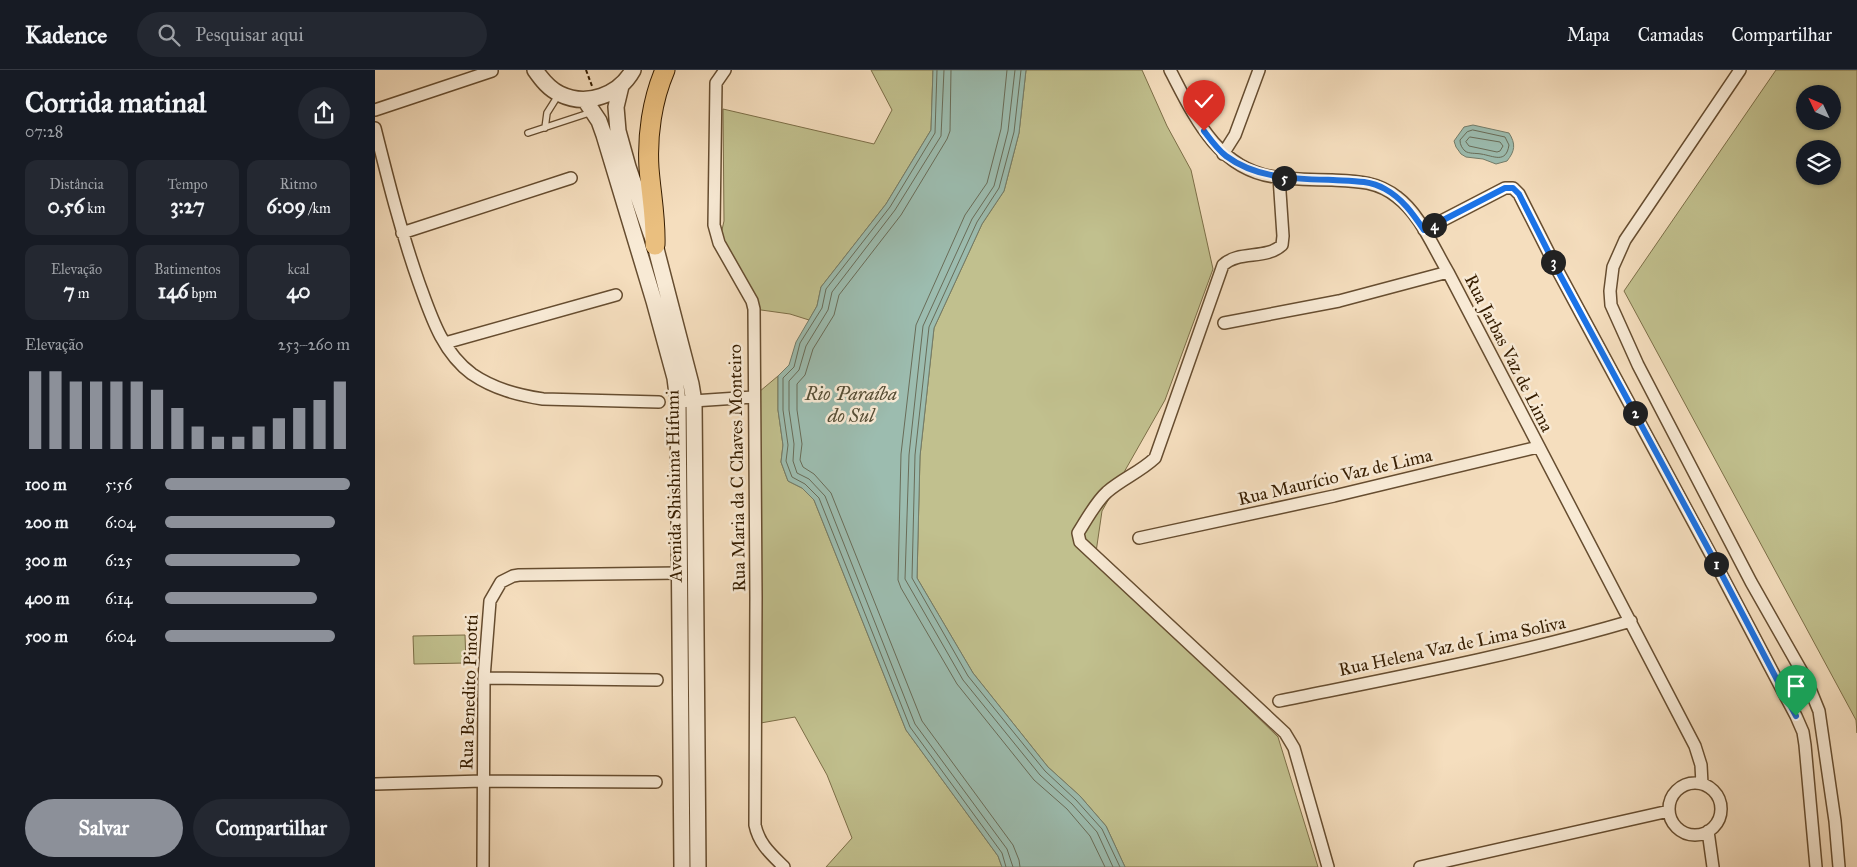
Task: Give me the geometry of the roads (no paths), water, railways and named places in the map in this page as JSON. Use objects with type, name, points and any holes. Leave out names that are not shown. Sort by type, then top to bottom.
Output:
[{"type":"main road","points":[[655,245],[656,222],[649,166],[649,142],[653,109],[665,70]]},
{"type":"street","points":[[535,70],[545,84],[559,94],[590,106],[621,86],[633,70]]},
{"type":"street","name":"Rua Maria da C Chaves Monteiro","points":[[725,70],[716,83],[714,225],[719,243],[751,301],[753,309],[756,597],[755,825],[757,835],[762,844],[784,867]]},
{"type":"street","name":"Rua Jarbas Vaz de Lima","points":[[1170,70],[1195,118],[1223,154],[1240,165],[1263,174],[1279,177],[1353,180],[1377,186],[1398,197],[1409,209],[1424,230],[1448,272],[1695,746],[1701,766],[1702,784]]},
{"type":"street","points":[[1223,154],[1235,136],[1259,70]]},
{"type":"street","points":[[1740,70],[1625,240],[1613,267],[1610,291],[1611,305],[1639,365],[1742,564],[1806,679],[1819,711],[1835,821],[1839,867]]},
{"type":"street","points":[[375,110],[493,71]]},
{"type":"street","name":"Avenida Shishima Hifumi","points":[[621,86],[615,108],[618,131],[628,167],[655,245],[691,384],[686,402],[680,573],[682,867]]},
{"type":"street","name":"Avenida Shishima Hifumi","points":[[590,106],[604,135],[652,292],[675,378],[686,402],[698,867]]},
{"type":"street","points":[[375,128],[402,232],[430,316],[445,343],[471,373],[485,382],[512,393],[543,399],[659,402]]},
{"type":"street","points":[[1279,177],[1282,245],[1275,252],[1230,259],[1223,265],[1155,458],[1144,468],[1108,491],[1098,502],[1078,533],[1080,542],[1285,733],[1294,748],[1328,867]]},
{"type":"street","points":[[402,232],[571,178]]},
{"type":"street","points":[[1424,230],[1505,188],[1513,188],[1519,194],[1559,273],[1710,552],[1796,716],[1803,732],[1805,745],[1816,867]]},
{"type":"street","points":[[1224,323],[1339,301],[1448,272]]},
{"type":"street","points":[[445,343],[616,295]]},
{"type":"street","points":[[686,402],[753,397]]},
{"type":"street","name":"Rua Maurício Vaz de Lima","points":[[1139,538],[1333,496],[1538,447]]},
{"type":"street","name":"Rua Benedito Pinotti","points":[[483,867],[484,678],[491,601],[496,588],[507,578],[519,575],[680,573]]},
{"type":"street","name":"Rua Helena Vaz de Lima Soliva","points":[[1279,701],[1468,663],[1631,621]]},
{"type":"street","points":[[484,678],[657,680]]},
{"type":"street","points":[[375,784],[483,781],[656,782]]},
{"type":"street","points":[[1693,783],[1702,784],[1716,794],[1721,810],[1719,818],[1709,831],[1691,835],[1676,827],[1671,820],[1670,803],[1678,789],[1693,783]]},
{"type":"street","points":[[1419,867],[1669,811]]},
{"type":"street","points":[[1709,831],[1713,867]]},
{"type":"lane","points":[[545,128],[547,113],[559,94]]},
{"type":"lane","points":[[528,133],[545,128],[590,106]]},
{"type":"water","name":"Rio Paraíba do Sul","points":[[933,70],[1026,70],[1019,133],[1004,191],[982,224],[934,328],[920,456],[917,578],[973,673],[1048,767],[1080,796],[1106,826],[1125,867],[1002,867],[998,856],[906,730],[814,500],[802,488],[788,481],[781,462],[783,445],[778,410],[778,376],[789,365],[796,342],[817,306],[821,287],[886,204],[931,130]]},
{"type":"water","points":[[1473,125],[1509,133],[1514,147],[1507,161],[1496,164],[1483,159],[1466,157],[1461,154],[1454,141],[1464,127]]}]
